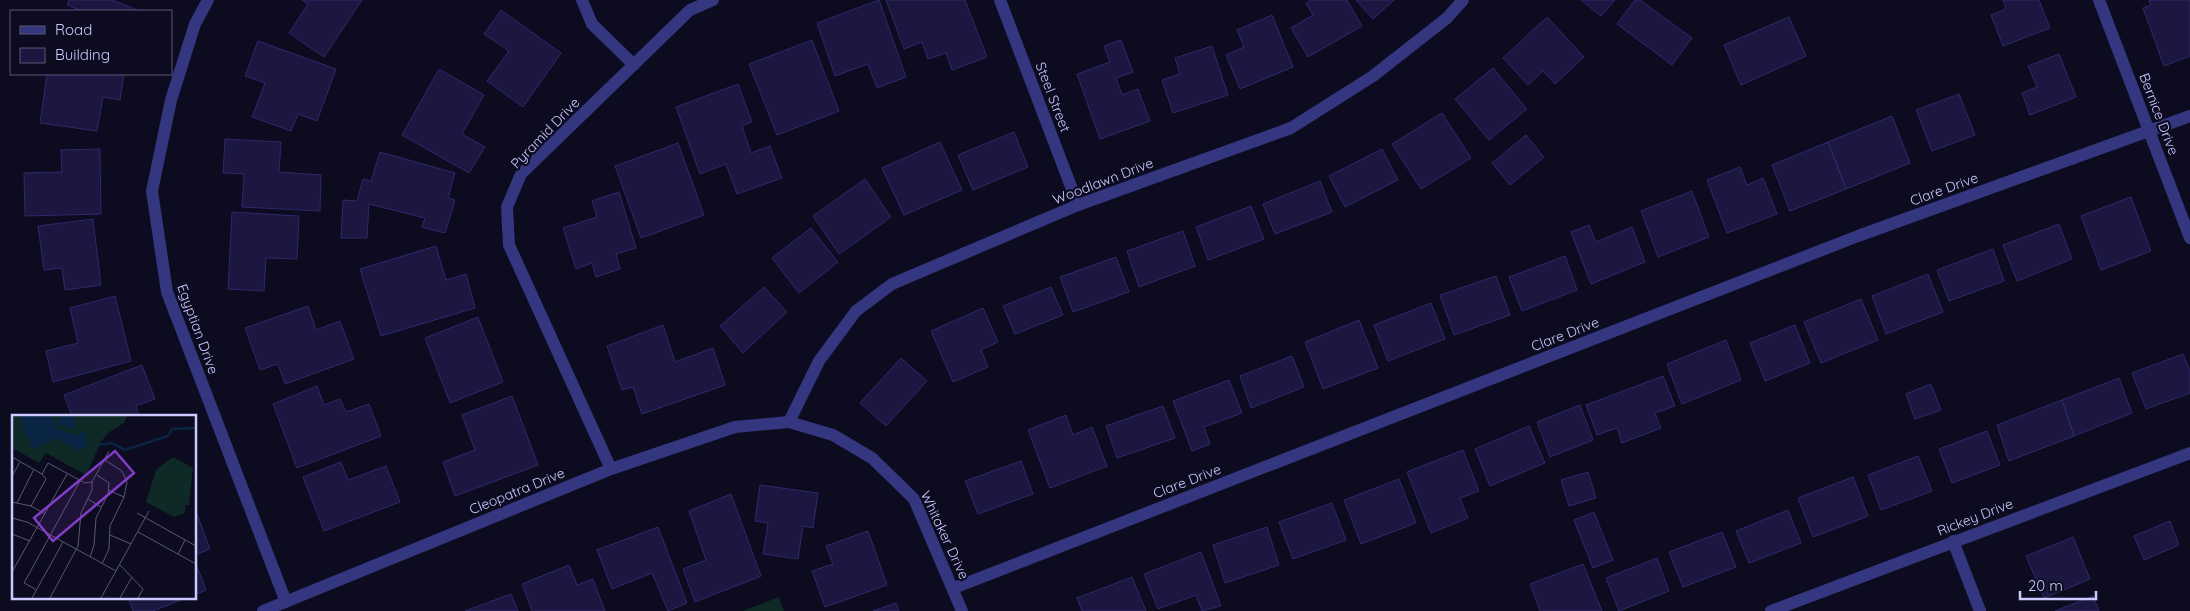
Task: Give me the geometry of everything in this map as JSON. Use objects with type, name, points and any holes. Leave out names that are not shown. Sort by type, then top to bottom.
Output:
[{"type":"street","name":"Egyptian Drive","points":[[208,0],[196,24],[171,100],[152,191],[167,292],[286,602]]},
{"type":"street","points":[[582,0],[592,24],[634,65]]},
{"type":"street","name":"Pyramid Drive","points":[[610,469],[509,245],[507,207],[522,174],[690,10],[713,0]]},
{"type":"street","name":"Steel Street","points":[[1000,0],[1078,205]]},
{"type":"street","name":"Woodlawn Drive","points":[[789,422],[819,361],[856,311],[892,284],[1078,205],[1291,128],[1373,76],[1446,18],[1462,0]]},
{"type":"street","name":"Bernice Drive","points":[[2099,0],[2190,238]]},
{"type":"street","name":"Clare Drive","points":[[954,588],[1858,236],[2190,116]]},
{"type":"street","name":"Cleopatra Drive","points":[[263,611],[610,469],[735,426],[789,422]]},
{"type":"street","name":"Whitaker Drive","points":[[789,422],[833,436],[872,458],[914,499],[954,588],[962,611]]},
{"type":"street","name":"Rickey Drive","points":[[1771,611],[2190,453]]},
{"type":"street","points":[[1953,541],[1980,611]]},
{"type":"green space","points":[[779,597],[784,611],[743,611]]},
{"type":"building","points":[[69,0],[112,0],[137,10],[80,10],[67,5]]},
{"type":"building","points":[[302,0],[362,0],[324,57],[289,33],[308,4]]},
{"type":"building","points":[[879,0],[906,77],[877,88],[868,64],[835,76],[817,23]]},
{"type":"building","points":[[886,0],[965,0],[987,57],[952,70],[946,53],[928,59],[922,42],[904,49]]},
{"type":"building","points":[[1311,0],[1347,0],[1362,26],[1308,57],[1291,28],[1313,15],[1306,3]]},
{"type":"building","points":[[1356,0],[1394,0],[1373,19]]},
{"type":"building","points":[[1581,0],[1615,0],[1601,16]]},
{"type":"building","points":[[1635,0],[1640,0],[1692,38],[1672,65],[1617,24]]},
{"type":"building","points":[[2003,0],[2039,0],[2050,28],[2003,46],[1991,15],[2006,9]]},
{"type":"building","points":[[2149,0],[2190,0],[2190,56],[2164,66],[2143,8],[2151,5]]},
{"type":"building","points":[[501,10],[561,53],[523,107],[487,81],[509,51],[484,34]]},
{"type":"building","points":[[1272,15],[1293,67],[1240,89],[1226,55],[1244,47],[1237,30]]},
{"type":"building","points":[[1547,17],[1584,57],[1555,84],[1543,71],[1528,85],[1503,58]]},
{"type":"building","points":[[1789,17],[1806,56],[1741,85],[1724,45]]},
{"type":"building","points":[[812,40],[839,111],[777,135],[749,64]]},
{"type":"building","points":[[1121,40],[1133,72],[1116,78],[1122,95],[1138,89],[1150,121],[1100,139],[1077,74],[1110,62],[1104,46]]},
{"type":"building","points":[[258,41],[336,69],[317,121],[298,114],[291,131],[252,117],[265,83],[245,76]]},
{"type":"building","points":[[1212,46],[1228,95],[1173,113],[1162,80],[1180,74],[1175,58]]},
{"type":"building","points":[[2059,54],[2076,97],[2030,115],[2022,93],[2037,87],[2028,66]]},
{"type":"building","points":[[1493,68],[1527,109],[1489,140],[1455,99]]},
{"type":"building","points":[[439,69],[484,95],[462,134],[485,147],[469,173],[402,135]]},
{"type":"building","points":[[47,75],[124,75],[120,100],[103,97],[97,131],[40,123]]},
{"type":"building","points":[[738,84],[752,122],[742,126],[751,153],[770,146],[782,178],[737,194],[726,164],[700,174],[676,107]]},
{"type":"building","points":[[1959,94],[1975,135],[1932,151],[1916,110]]},
{"type":"building","points":[[1442,113],[1471,158],[1421,189],[1392,144]]},
{"type":"building","points":[[1892,116],[1910,163],[1846,189],[1828,142]]},
{"type":"building","points":[[1014,132],[1028,167],[973,190],[958,155]]},
{"type":"building","points":[[1526,135],[1544,157],[1510,185],[1492,163]]},
{"type":"building","points":[[225,139],[281,142],[279,172],[321,175],[320,211],[242,207],[244,174],[223,173]]},
{"type":"building","points":[[940,142],[962,190],[904,215],[882,168]]},
{"type":"building","points":[[1828,142],[1846,189],[1790,211],[1772,165]]},
{"type":"building","points":[[678,143],[704,215],[641,238],[615,166]]},
{"type":"building","points":[[100,149],[101,214],[25,216],[24,173],[62,172],[61,150]]},
{"type":"building","points":[[1382,149],[1398,180],[1345,207],[1329,176]]},
{"type":"building","points":[[380,152],[455,173],[448,198],[455,200],[445,233],[422,227],[425,218],[369,204],[367,238],[341,238],[343,200],[357,201],[363,179],[371,181]]},
{"type":"building","points":[[1740,167],[1747,185],[1763,178],[1777,214],[1727,233],[1707,180]]},
{"type":"building","points":[[865,179],[891,217],[839,254],[813,216]]},
{"type":"building","points":[[1320,181],[1332,212],[1275,234],[1263,204]]},
{"type":"building","points":[[1692,191],[1709,237],[1658,257],[1641,211]]},
{"type":"building","points":[[619,192],[636,248],[616,254],[620,269],[596,277],[592,263],[576,269],[563,228],[597,217],[592,201]]},
{"type":"building","points":[[2131,197],[2151,251],[2101,270],[2081,216]]},
{"type":"building","points":[[1251,206],[1264,239],[1208,260],[1196,227]]},
{"type":"building","points":[[232,212],[299,216],[297,259],[266,258],[264,291],[228,289]]},
{"type":"building","points":[[93,219],[101,285],[65,290],[62,268],[44,270],[38,226]]},
{"type":"building","points":[[2059,224],[2072,259],[2017,281],[2003,245]]},
{"type":"building","points":[[1589,225],[1596,242],[1632,227],[1645,262],[1591,284],[1571,232]]},
{"type":"building","points":[[811,228],[838,262],[799,293],[772,258]]},
{"type":"building","points":[[1183,231],[1195,266],[1139,287],[1127,251]]},
{"type":"building","points":[[436,246],[446,280],[466,274],[475,308],[381,336],[360,269]]},
{"type":"building","points":[[1993,249],[2004,281],[1949,301],[1937,270]]},
{"type":"building","points":[[1565,256],[1577,290],[1522,311],[1509,277]]},
{"type":"building","points":[[1116,257],[1129,292],[1073,312],[1060,277]]},
{"type":"building","points":[[1928,274],[1943,312],[1886,334],[1872,296]]},
{"type":"building","points":[[1496,276],[1510,315],[1454,335],[1440,295]]},
{"type":"building","points":[[764,287],[787,312],[743,353],[720,326]]},
{"type":"building","points":[[1051,287],[1063,315],[1015,334],[1003,306]]},
{"type":"building","points":[[115,296],[131,361],[53,382],[46,351],[78,343],[70,308]]},
{"type":"building","points":[[1861,299],[1878,340],[1821,363],[1804,322]]},
{"type":"building","points":[[1431,303],[1445,339],[1388,361],[1374,325]]},
{"type":"building","points":[[308,306],[316,330],[340,321],[354,359],[285,384],[278,364],[260,370],[245,328]]},
{"type":"building","points":[[983,308],[998,342],[981,350],[988,367],[953,382],[931,331]]},
{"type":"building","points":[[478,317],[503,382],[450,403],[425,338]]},
{"type":"building","points":[[1359,320],[1378,368],[1323,389],[1305,342]]},
{"type":"building","points":[[663,325],[675,362],[713,348],[725,385],[642,414],[633,387],[622,390],[607,346]]},
{"type":"building","points":[[1795,325],[1810,363],[1765,381],[1750,343]]},
{"type":"building","points":[[1726,340],[1741,380],[1682,404],[1667,364]]},
{"type":"building","points":[[2183,354],[2190,371],[2190,393],[2146,409],[2132,373]]},
{"type":"building","points":[[1292,356],[1304,387],[1251,408],[1240,376]]},
{"type":"building","points":[[901,358],[927,381],[886,426],[860,403]]},
{"type":"building","points":[[142,365],[155,399],[136,406],[139,415],[72,415],[64,395]]},
{"type":"building","points":[[1663,376],[1675,406],[1655,413],[1661,428],[1622,443],[1617,428],[1597,435],[1586,405]]},
{"type":"building","points":[[2119,378],[2132,413],[2074,436],[2062,400]]},
{"type":"building","points":[[1229,380],[1242,413],[1204,427],[1210,444],[1192,451],[1173,401]]},
{"type":"building","points":[[1931,384],[1941,410],[1915,419],[1906,394]]},
{"type":"building","points":[[317,386],[324,405],[340,399],[346,412],[369,404],[381,436],[297,468],[273,404]]},
{"type":"building","points":[[512,396],[538,465],[455,496],[443,462],[475,450],[462,415]]},
{"type":"building","points":[[2062,400],[2074,436],[2009,461],[1997,425]]},
{"type":"building","points":[[1580,405],[1593,440],[1550,457],[1537,422]]},
{"type":"building","points":[[1163,406],[1175,438],[1117,458],[1106,426]]},
{"type":"building","points":[[1066,415],[1073,435],[1092,427],[1107,466],[1050,488],[1028,430]]},
{"type":"building","points":[[1529,426],[1545,463],[1490,486],[1475,449]]},
{"type":"building","points":[[1987,431],[2000,465],[1952,483],[1939,449]]},
{"type":"building","points":[[1463,450],[1479,491],[1460,498],[1468,518],[1431,533],[1407,472]]},
{"type":"building","points":[[1918,456],[1932,491],[1881,510],[1868,475]]},
{"type":"building","points":[[1021,461],[1033,494],[978,514],[965,481]]},
{"type":"building","points":[[341,462],[348,480],[386,466],[400,502],[324,531],[303,477]]},
{"type":"building","points":[[1588,472],[1596,498],[1569,506],[1561,480]]},
{"type":"building","points":[[1853,477],[1868,516],[1813,537],[1798,498]]},
{"type":"building","points":[[1399,479],[1416,523],[1361,544],[1344,500]]},
{"type":"building","points":[[760,485],[818,493],[813,528],[803,526],[798,559],[763,554],[768,523],[755,521]]},
{"type":"building","points":[[731,494],[761,576],[695,602],[683,569],[706,560],[689,511]]},
{"type":"building","points":[[1332,503],[1346,540],[1293,559],[1279,522]]},
{"type":"building","points":[[1788,510],[1801,543],[1749,563],[1736,531]]},
{"type":"building","points":[[1594,512],[1613,560],[1593,568],[1574,520]]},
{"type":"building","points":[[196,514],[210,549],[196,555]]},
{"type":"building","points":[[2170,521],[2179,545],[2144,560],[2134,536]]},
{"type":"building","points":[[658,527],[687,603],[668,611],[652,573],[612,589],[597,550]]},
{"type":"building","points":[[1267,527],[1279,565],[1225,583],[1213,545]]},
{"type":"building","points":[[868,531],[887,585],[825,607],[812,571],[833,564],[826,546]]},
{"type":"building","points":[[1722,532],[1736,567],[1683,587],[1669,552]]},
{"type":"building","points":[[2073,537],[2090,579],[2044,598],[2026,556]]},
{"type":"building","points":[[1201,552],[1221,606],[1202,611],[1196,595],[1158,609],[1144,574]]},
{"type":"building","points":[[1657,558],[1669,591],[1619,611],[1606,578]]},
{"type":"building","points":[[196,564],[206,590],[196,595]]},
{"type":"building","points":[[1583,564],[1602,611],[1540,611],[1530,584]]},
{"type":"building","points":[[569,565],[577,585],[593,579],[605,611],[532,611],[522,584]]},
{"type":"building","points":[[1132,577],[1146,611],[1082,611],[1077,598]]},
{"type":"building","points":[[511,594],[518,611],[465,611]]},
{"type":"building","points":[[2093,596],[2099,611],[2055,611]]},
{"type":"building","points":[[128,598],[186,598],[153,611],[133,611]]},
{"type":"building","points":[[896,603],[899,611],[873,611]]}]
